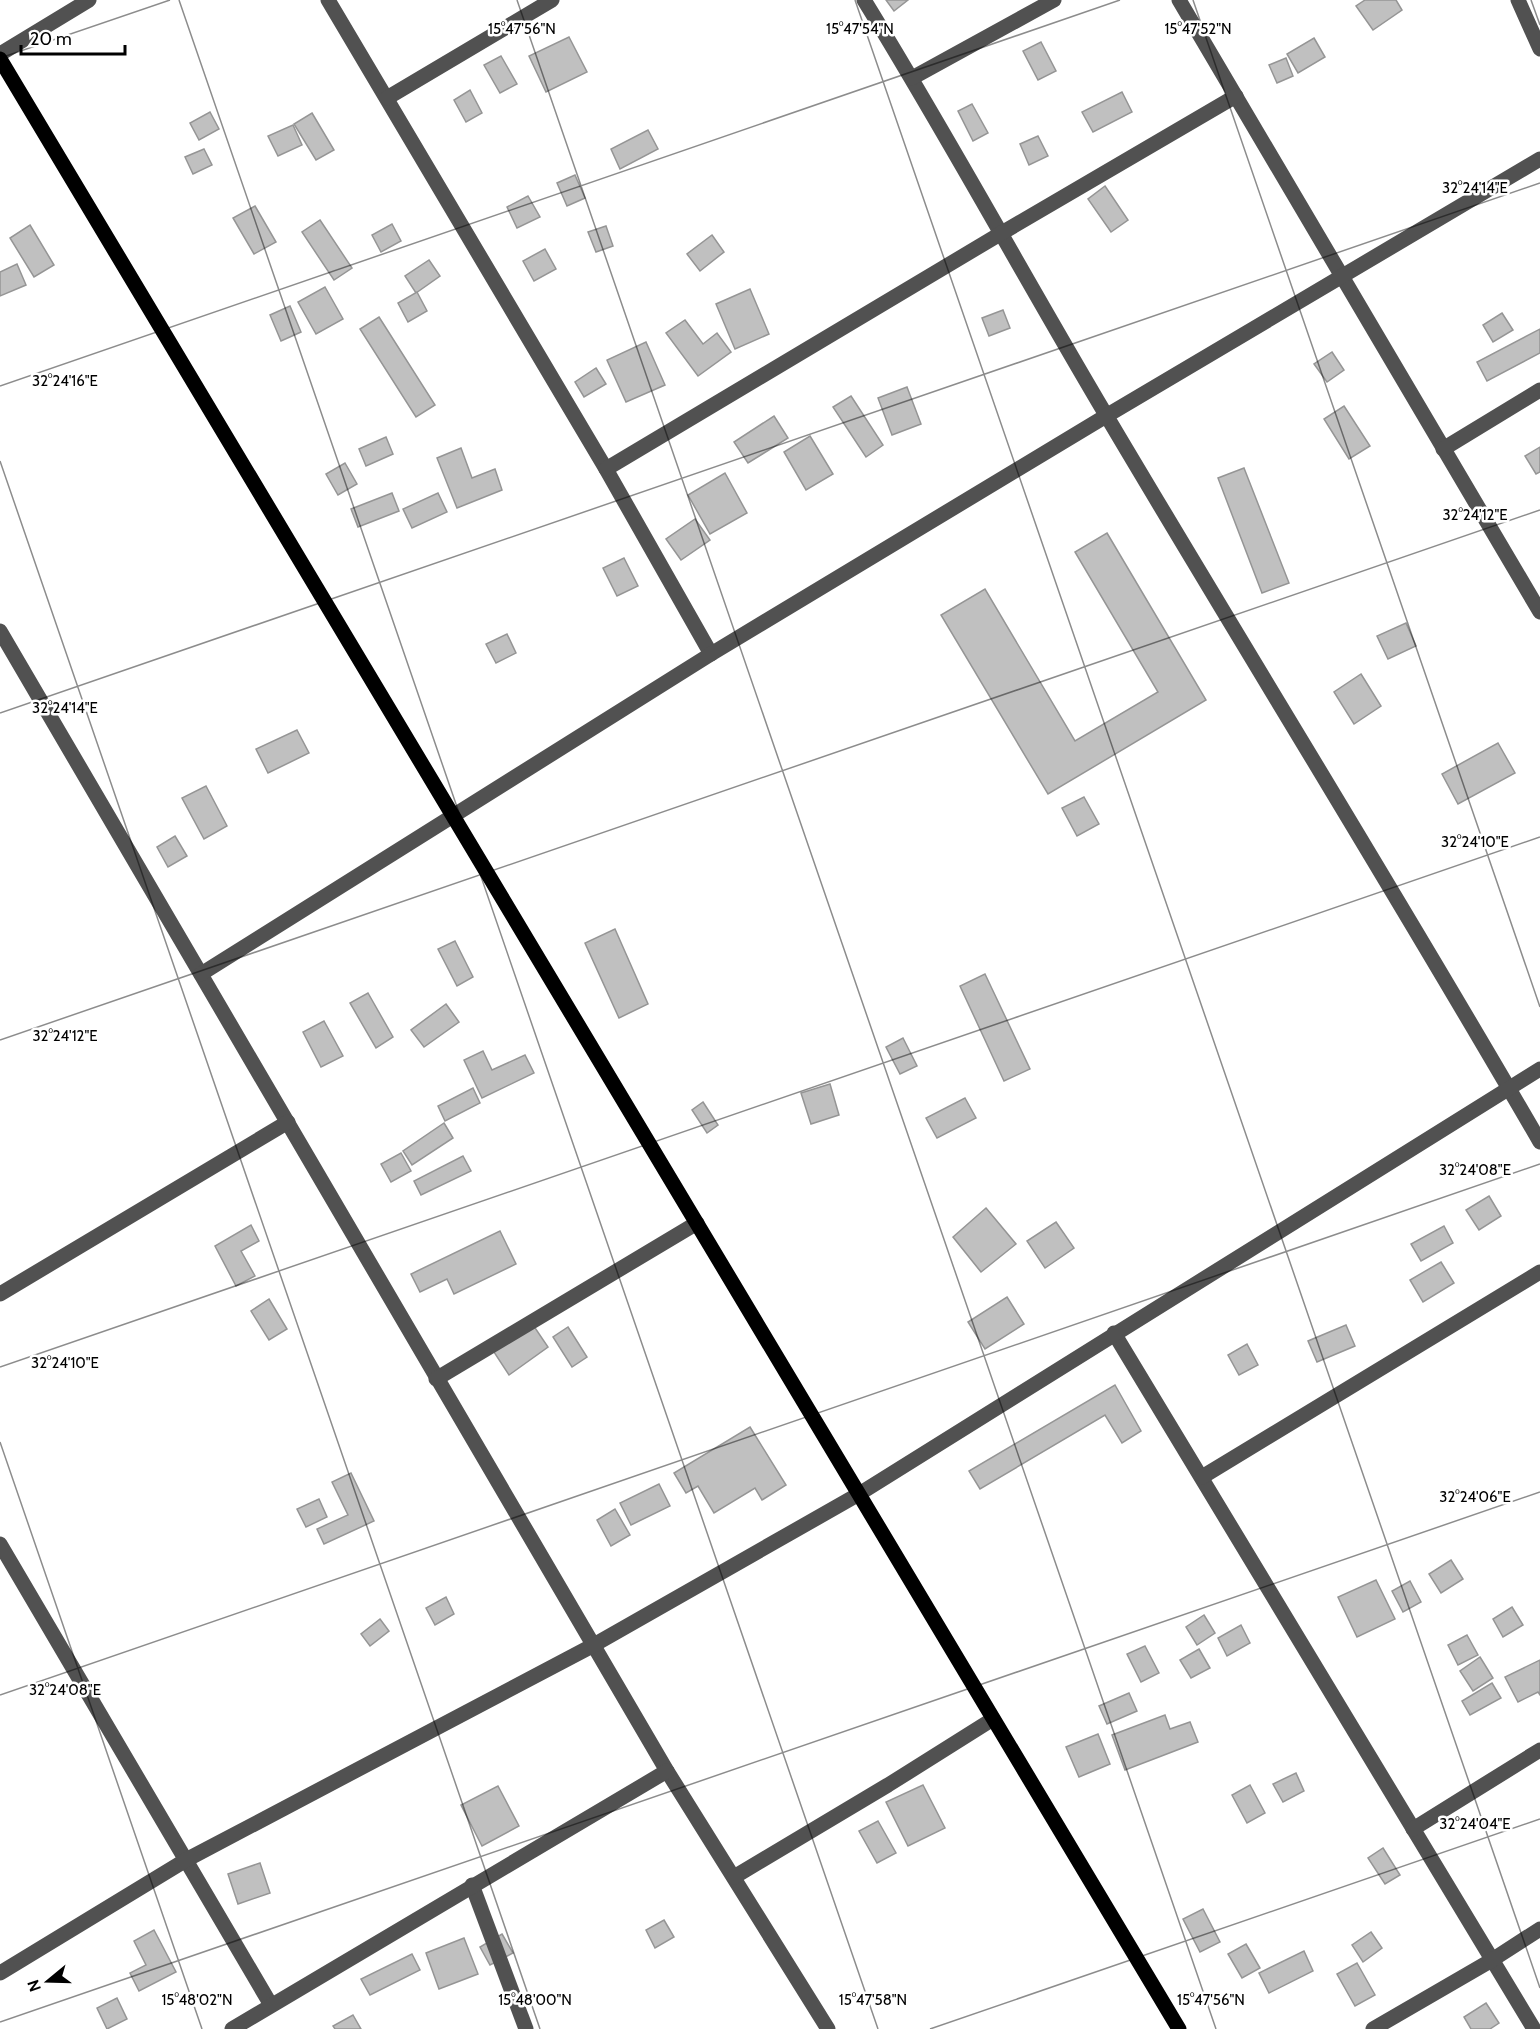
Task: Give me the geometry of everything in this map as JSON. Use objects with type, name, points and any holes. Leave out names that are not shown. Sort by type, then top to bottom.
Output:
[{"type":"main road","points":[[0,59],[1179,2029]]},
{"type":"street","points":[[0,54],[89,0]]},
{"type":"street","points":[[328,0],[606,469],[711,654]]},
{"type":"street","points":[[387,98],[552,0]]},
{"type":"street","points":[[864,0],[912,78],[1106,416],[1540,1142]]},
{"type":"street","points":[[912,78],[1053,0]]},
{"type":"street","points":[[1179,0],[1540,612]]},
{"type":"street","points":[[1518,0],[1540,49]]},
{"type":"street","points":[[606,469],[1236,96]]},
{"type":"street","points":[[201,974],[711,654],[1106,416],[1540,159]]},
{"type":"street","points":[[1443,449],[1540,390]]},
{"type":"street","points":[[0,631],[592,1646],[828,2029]]},
{"type":"street","points":[[0,1973],[186,1860],[592,1646],[859,1494],[1540,1069]]},
{"type":"street","points":[[0,1294],[288,1122]]},
{"type":"street","points":[[436,1379],[697,1223]]},
{"type":"street","points":[[1202,1477],[1540,1272]]},
{"type":"street","points":[[1114,1333],[1534,2029]]},
{"type":"street","points":[[0,1544],[272,2005]]},
{"type":"street","points":[[734,1877],[869,1797],[993,1719]]},
{"type":"street","points":[[1413,1829],[1540,1750]]},
{"type":"street","points":[[232,2029],[667,1771]]},
{"type":"street","points":[[472,1885],[526,2029]]},
{"type":"street","points":[[1372,2029],[1492,1960],[1540,1929]]},
{"type":"building","points":[[886,0],[908,0],[894,11]]},
{"type":"building","points":[[1365,0],[1396,0],[1402,10],[1373,30],[1356,6]]},
{"type":"building","points":[[569,37],[587,72],[546,92],[529,56]]},
{"type":"building","points":[[1314,38],[1325,57],[1298,73],[1287,54]]},
{"type":"building","points":[[1041,42],[1056,71],[1038,80],[1023,51]]},
{"type":"building","points":[[501,56],[517,84],[500,93],[484,65]]},
{"type":"building","points":[[1286,58],[1293,76],[1277,83],[1269,65]]},
{"type":"building","points":[[470,90],[482,113],[466,122],[454,100]]},
{"type":"building","points":[[1122,92],[1132,112],[1093,132],[1082,112]]},
{"type":"building","points":[[972,104],[988,133],[973,141],[958,111]]},
{"type":"building","points":[[210,112],[219,129],[199,140],[190,123]]},
{"type":"building","points":[[312,113],[334,150],[316,160],[294,124]]},
{"type":"building","points":[[293,125],[302,145],[278,156],[268,136]]},
{"type":"building","points":[[648,130],[658,149],[620,169],[611,149]]},
{"type":"building","points":[[1038,136],[1048,156],[1029,165],[1020,144]]},
{"type":"building","points":[[204,149],[212,165],[193,174],[185,157]]},
{"type":"building","points":[[575,175],[585,198],[567,206],[557,183]]},
{"type":"building","points":[[1105,186],[1128,220],[1111,232],[1088,199]]},
{"type":"building","points":[[528,196],[540,217],[517,228],[507,207]]},
{"type":"building","points":[[255,206],[276,242],[254,254],[233,218]]},
{"type":"building","points":[[320,220],[352,268],[334,280],[302,232]]},
{"type":"building","points":[[392,224],[401,241],[381,252],[372,235]]},
{"type":"building","points":[[30,225],[54,265],[34,277],[10,238]]},
{"type":"building","points":[[606,226],[613,246],[596,252],[588,232]]},
{"type":"building","points":[[712,235],[724,252],[700,271],[687,254]]},
{"type":"building","points":[[545,249],[556,269],[534,281],[523,261]]},
{"type":"building","points":[[429,260],[440,276],[416,293],[405,276]]},
{"type":"building","points":[[17,264],[26,285],[0,296],[0,272]]},
{"type":"building","points":[[325,287],[343,319],[316,334],[298,302]]},
{"type":"building","points":[[750,289],[769,334],[735,349],[716,304]]},
{"type":"building","points":[[417,292],[427,311],[408,322],[398,303]]},
{"type":"building","points":[[290,306],[301,332],[281,341],[270,315]]},
{"type":"building","points":[[1003,310],[1010,328],[989,336],[982,318]]},
{"type":"building","points":[[1502,313],[1513,330],[1493,342],[1483,325]]},
{"type":"building","points":[[379,317],[435,405],[416,417],[360,329]]},
{"type":"building","points":[[685,320],[703,344],[717,333],[731,352],[698,376],[666,333]]},
{"type":"building","points":[[1540,329],[1540,353],[1487,381],[1477,362]]},
{"type":"building","points":[[646,342],[665,385],[626,402],[607,360]]},
{"type":"building","points":[[1332,352],[1344,370],[1327,382],[1314,364]]},
{"type":"building","points":[[596,368],[606,384],[584,397],[575,382]]},
{"type":"building","points":[[907,387],[921,424],[892,435],[878,398]]},
{"type":"building","points":[[851,396],[883,445],[866,457],[833,407]]},
{"type":"building","points":[[1344,406],[1370,446],[1349,459],[1324,419]]},
{"type":"building","points":[[774,416],[788,438],[748,463],[734,442]]},
{"type":"building","points":[[810,436],[833,474],[806,490],[784,452]]},
{"type":"building","points":[[386,437],[393,454],[366,466],[359,449]]},
{"type":"building","points":[[1540,447],[1540,472],[1536,474],[1525,456]]},
{"type":"building","points":[[461,448],[472,478],[495,469],[502,490],[457,508],[437,458]]},
{"type":"building","points":[[345,463],[357,484],[338,495],[326,474]]},
{"type":"building","points":[[1244,468],[1289,583],[1262,593],[1218,478]]},
{"type":"building","points":[[725,473],[747,513],[710,534],[688,495]]},
{"type":"building","points":[[392,493],[399,511],[358,527],[351,509]]},
{"type":"building","points":[[438,493],[447,512],[412,528],[403,509]]},
{"type":"building","points":[[695,519],[710,540],[681,560],[666,539]]},
{"type":"building","points":[[1107,533],[1206,700],[1048,794],[941,615],[985,589],[1075,741],[1158,692],[1075,552]]},
{"type":"building","points":[[624,558],[638,586],[617,596],[603,568]]},
{"type":"building","points":[[1406,623],[1416,646],[1388,659],[1377,636]]},
{"type":"building","points":[[507,634],[516,653],[496,663],[486,644]]},
{"type":"building","points":[[1361,674],[1381,706],[1354,724],[1334,692]]},
{"type":"building","points":[[297,730],[309,753],[268,773],[256,749]]},
{"type":"building","points":[[1498,743],[1515,773],[1458,804],[1442,774]]},
{"type":"building","points":[[206,786],[227,826],[204,839],[182,798]]},
{"type":"building","points":[[1084,797],[1099,824],[1077,836],[1062,808]]},
{"type":"building","points":[[175,836],[187,856],[168,867],[157,847]]},
{"type":"building","points":[[615,929],[648,1004],[619,1018],[585,943]]},
{"type":"building","points":[[455,941],[473,977],[457,986],[438,949]]},
{"type":"building","points":[[985,974],[1030,1069],[1004,1081],[960,986]]},
{"type":"building","points":[[368,993],[393,1037],[376,1048],[350,1003]]},
{"type":"building","points":[[446,1004],[459,1022],[424,1047],[411,1030]]},
{"type":"building","points":[[324,1021],[343,1056],[321,1067],[303,1032]]},
{"type":"building","points":[[903,1038],[917,1066],[900,1074],[886,1047]]},
{"type":"building","points":[[483,1051],[492,1070],[525,1055],[534,1073],[482,1098],[464,1060]]},
{"type":"building","points":[[830,1084],[839,1115],[811,1124],[801,1093]]},
{"type":"building","points":[[473,1088],[480,1103],[445,1121],[438,1106]]},
{"type":"building","points":[[965,1098],[976,1118],[937,1138],[926,1118]]},
{"type":"building","points":[[703,1102],[718,1125],[707,1133],[692,1110]]},
{"type":"building","points":[[444,1123],[453,1138],[412,1165],[403,1151]]},
{"type":"building","points":[[401,1153],[411,1171],[391,1182],[381,1164]]},
{"type":"building","points":[[463,1156],[471,1171],[421,1195],[414,1181]]},
{"type":"building","points":[[1489,1196],[1501,1216],[1479,1230],[1466,1210]]},
{"type":"building","points":[[986,1208],[1016,1244],[981,1272],[953,1237]]},
{"type":"building","points":[[1056,1222],[1074,1248],[1045,1268],[1027,1241]]},
{"type":"building","points":[[251,1225],[259,1241],[241,1251],[255,1276],[236,1286],[215,1246]]},
{"type":"building","points":[[1444,1226],[1453,1243],[1421,1261],[1411,1244]]},
{"type":"building","points":[[500,1231],[516,1264],[454,1294],[447,1279],[420,1292],[411,1274]]},
{"type":"building","points":[[1441,1262],[1454,1283],[1423,1302],[1410,1280]]},
{"type":"building","points":[[1007,1297],[1024,1324],[985,1349],[968,1322]]},
{"type":"building","points":[[269,1299],[287,1329],[269,1340],[251,1311]]},
{"type":"building","points":[[529,1319],[548,1347],[509,1375],[490,1346]]},
{"type":"building","points":[[1346,1325],[1355,1346],[1317,1362],[1308,1341]]},
{"type":"building","points":[[568,1327],[587,1357],[572,1367],[553,1337]]},
{"type":"building","points":[[1247,1344],[1258,1365],[1239,1375],[1228,1355]]},
{"type":"building","points":[[1115,1385],[1141,1431],[1122,1443],[1105,1415],[980,1489],[969,1471]]},
{"type":"building","points":[[750,1427],[786,1485],[762,1500],[755,1488],[714,1513],[698,1486],[686,1493],[674,1473]]},
{"type":"building","points":[[351,1473],[374,1521],[324,1544],[317,1529],[348,1515],[332,1482]]},
{"type":"building","points":[[659,1484],[670,1506],[631,1525],[620,1503]]},
{"type":"building","points":[[319,1499],[327,1517],[306,1527],[297,1509]]},
{"type":"building","points":[[615,1509],[630,1535],[611,1546],[597,1520]]},
{"type":"building","points":[[1451,1560],[1463,1579],[1441,1593],[1429,1574]]},
{"type":"building","points":[[1376,1580],[1395,1619],[1357,1637],[1338,1597]]},
{"type":"building","points":[[1410,1581],[1421,1602],[1403,1612],[1392,1591]]},
{"type":"building","points":[[446,1597],[454,1614],[435,1625],[426,1608]]},
{"type":"building","points":[[1512,1607],[1523,1625],[1503,1637],[1493,1619]]},
{"type":"building","points":[[1204,1615],[1215,1633],[1197,1645],[1186,1627]]},
{"type":"building","points":[[380,1619],[389,1631],[370,1646],[361,1634]]},
{"type":"building","points":[[1241,1625],[1250,1643],[1227,1656],[1218,1638]]},
{"type":"building","points":[[1467,1635],[1478,1655],[1458,1665],[1448,1645]]},
{"type":"building","points":[[1145,1646],[1159,1673],[1141,1682],[1127,1654]]},
{"type":"building","points":[[1199,1649],[1210,1668],[1191,1678],[1180,1660]]},
{"type":"building","points":[[1480,1657],[1493,1678],[1473,1691],[1460,1671]]},
{"type":"building","points":[[1540,1660],[1540,1695],[1538,1692],[1518,1702],[1505,1677]]},
{"type":"building","points":[[1492,1683],[1501,1698],[1470,1715],[1462,1701]]},
{"type":"building","points":[[1129,1693],[1137,1711],[1107,1724],[1099,1706]]},
{"type":"building","points":[[1165,1715],[1170,1729],[1190,1722],[1198,1742],[1125,1770],[1112,1735]]},
{"type":"building","points":[[1098,1734],[1110,1764],[1079,1777],[1066,1747]]},
{"type":"building","points":[[1296,1773],[1304,1791],[1283,1802],[1273,1784]]},
{"type":"building","points":[[923,1785],[945,1828],[908,1846],[886,1802]]},
{"type":"building","points":[[1250,1785],[1265,1813],[1247,1823],[1232,1795]]},
{"type":"building","points":[[498,1786],[519,1826],[482,1846],[461,1805]]},
{"type":"building","points":[[878,1821],[896,1853],[877,1863],[859,1831]]},
{"type":"building","points":[[1383,1848],[1400,1875],[1385,1884],[1368,1858]]},
{"type":"building","points":[[260,1863],[270,1893],[238,1904],[228,1874]]},
{"type":"building","points":[[1203,1909],[1220,1942],[1200,1952],[1183,1919]]},
{"type":"building","points":[[664,1920],[674,1937],[655,1948],[646,1930]]},
{"type":"building","points":[[154,1930],[176,1972],[139,1991],[130,1973],[146,1965],[134,1941]]},
{"type":"building","points":[[1371,1932],[1382,1948],[1363,1962],[1352,1945]]},
{"type":"building","points":[[502,1934],[513,1953],[490,1965],[480,1947]]},
{"type":"building","points":[[464,1938],[478,1974],[439,1989],[426,1953]]},
{"type":"building","points":[[1246,1944],[1260,1968],[1242,1978],[1228,1954]]},
{"type":"building","points":[[1304,1951],[1313,1971],[1269,1993],[1259,1973]]},
{"type":"building","points":[[412,1954],[420,1970],[370,1995],[361,1979]]},
{"type":"building","points":[[1357,1963],[1375,1995],[1355,2006],[1337,1974]]},
{"type":"building","points":[[117,1998],[127,2019],[107,2029],[97,2008]]},
{"type":"building","points":[[1486,2003],[1499,2023],[1490,2029],[1471,2029],[1464,2017]]},
{"type":"building","points":[[353,2015],[361,2029],[335,2029],[333,2026]]}]
